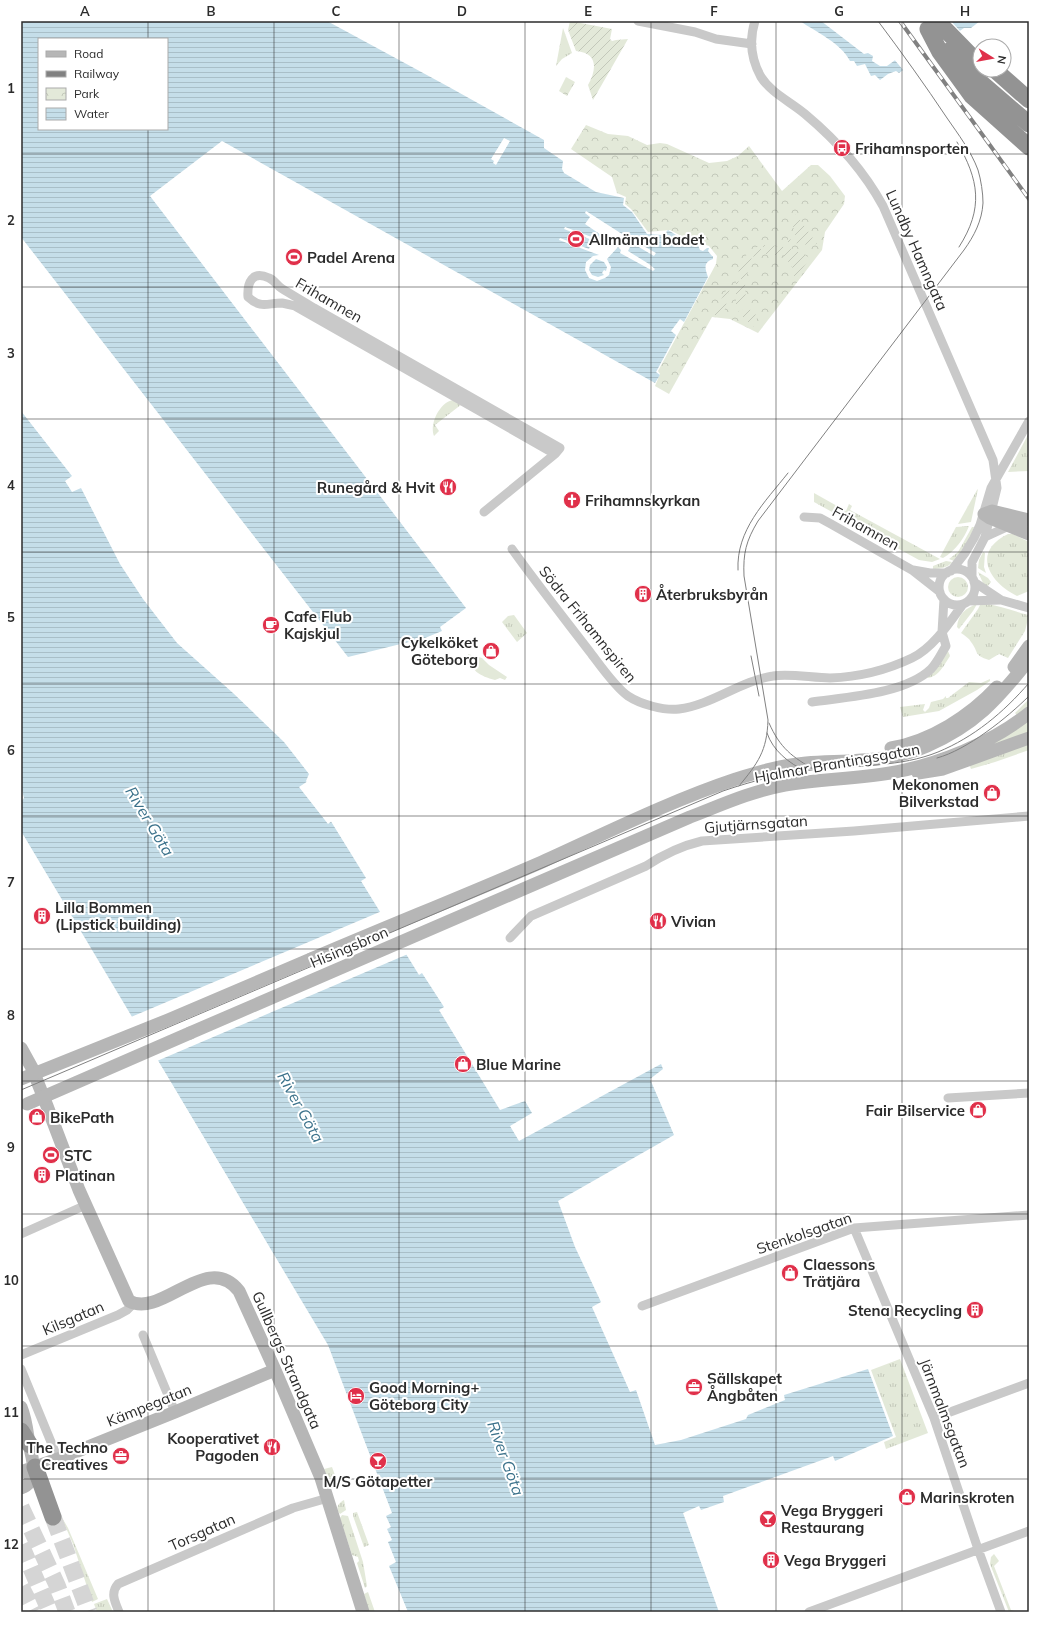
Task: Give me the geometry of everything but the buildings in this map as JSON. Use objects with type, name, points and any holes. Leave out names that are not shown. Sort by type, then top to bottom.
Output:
[{"type":"highway","points":[[927,23],[973,76],[1029,124]]},
{"type":"highway","points":[[947,47],[972,58]]},
{"type":"highway","points":[[947,47],[978,102],[1029,147]]},
{"type":"highway","points":[[994,78],[1029,108]]},
{"type":"highway","points":[[1004,78],[1029,100]]},
{"type":"highway","points":[[28,1469],[53,1517]]},
{"type":"main road","points":[[988,514],[1029,520]]},
{"type":"main road","points":[[988,514],[1009,526],[1029,534]]},
{"type":"main road","points":[[805,764],[825,756],[859,754],[895,747],[926,738],[974,708],[1009,674],[1029,646]]},
{"type":"main road","name":"Hjalmar Brantingsgatan","points":[[681,800],[760,772],[805,764],[882,758],[914,751],[927,746],[948,736],[982,713],[1009,686],[1029,660]]},
{"type":"main road","name":"Hjalmar Brantingsgatan","points":[[690,817],[761,791],[783,786],[808,781],[890,773],[913,768],[969,748],[989,739],[1029,713]]},
{"type":"main road","points":[[890,773],[904,775],[943,769],[1029,738]]},
{"type":"main road","name":"Hisingsbron","points":[[21,1079],[168,1020],[523,870],[681,800]]},
{"type":"main road","name":"Hisingsbron","points":[[24,1105],[690,817]]},
{"type":"main road","points":[[21,1048],[32,1068],[86,1205],[126,1297],[134,1303]]},
{"type":"main road","name":"Gullbergs Strandgata","points":[[134,1303],[140,1304],[154,1301],[202,1280],[214,1278],[224,1279],[234,1285],[239,1291],[275,1370],[318,1472],[328,1498],[363,1612]]},
{"type":"main road","name":"Kämpegatan","points":[[28,1469],[58,1459],[275,1370]]},
{"type":"main road","points":[[21,1407],[28,1428],[25,1438],[28,1469],[31,1478],[25,1486],[21,1488]]},
{"type":"street","points":[[638,21],[695,32],[716,39],[752,44]]},
{"type":"street","name":"Lundby Hamngata","points":[[755,21],[752,44],[753,58],[762,78],[767,84],[805,114],[842,148],[862,172],[883,206],[986,443],[994,465],[997,488],[988,514],[984,537],[972,562],[973,580]]},
{"type":"street","name":"Frihamnen","points":[[261,275],[270,279],[279,287],[314,308],[560,448],[555,454],[295,306],[284,303],[262,305],[254,304],[248,297],[247,286],[252,278],[261,275]]},
{"type":"street","name":"Lundby Hamngata","points":[[996,480],[1029,421]]},
{"type":"street","points":[[484,512],[555,454]]},
{"type":"street","name":"Lundby Hamngata","points":[[949,572],[966,553],[988,514]]},
{"type":"street","name":"Frihamnen","points":[[804,517],[820,518],[912,570],[942,595]]},
{"type":"street","points":[[984,537],[1009,526]]},
{"type":"street","name":"Södra Frihamnspiren","points":[[512,549],[535,582],[609,676],[627,695],[653,707],[678,709],[704,702],[756,680],[774,676],[831,678],[864,674],[890,668],[914,658],[942,632]]},
{"type":"street","name":"Frihamnen","points":[[912,570],[930,573],[949,572]]},
{"type":"street","points":[[812,702],[878,693],[914,680],[930,669],[946,646],[942,632],[941,582],[949,572],[963,570],[973,580],[1001,600],[1027,608]]},
{"type":"street","points":[[942,632],[974,593],[973,580]]},
{"type":"street","points":[[942,595],[953,604],[1001,600]]},
{"type":"street","name":"Gjutjärnsgatan","points":[[510,938],[531,916],[646,866],[663,855],[684,846],[702,841],[854,831],[1029,816]]},
{"type":"street","points":[[948,1098],[1029,1093]]},
{"type":"street","points":[[21,1234],[86,1205]]},
{"type":"street","name":"Stenkolsgatan","points":[[642,1306],[854,1228],[1029,1215]]},
{"type":"street","name":"Järnmalmsgatan","points":[[854,1228],[934,1418],[1001,1612]]},
{"type":"street","name":"Kilsgatan","points":[[21,1355],[118,1315],[127,1310],[134,1303]]},
{"type":"street","points":[[143,1335],[175,1412]]},
{"type":"street","points":[[21,1369],[58,1459]]},
{"type":"street","points":[[934,1418],[1029,1383]]},
{"type":"street","name":"Torsgatan","points":[[119,1612],[113,1594],[118,1584],[293,1508],[328,1498]]},
{"type":"street","points":[[809,1612],[1029,1531]]},
{"type":"green space","points":[[570,21],[612,29],[610,39],[612,41],[628,39],[593,100],[588,85],[593,73],[594,63],[592,58],[588,55],[583,52],[576,51],[568,30]]},
{"type":"green space","points":[[563,28],[572,53],[562,59],[556,66]]},
{"type":"green space","points":[[566,77],[575,82],[567,96],[559,91]]},
{"type":"green space","points":[[586,125],[608,134],[628,136],[647,145],[660,143],[667,144],[709,163],[727,161],[738,156],[749,146],[782,191],[811,165],[818,165],[830,176],[845,196],[844,204],[825,232],[822,250],[758,333],[730,319],[712,317],[669,394],[655,386],[660,374],[658,371],[716,264],[717,256],[709,246],[685,238],[670,230],[648,232],[631,209],[625,204],[626,197],[617,193],[612,177],[571,149]]},
{"type":"green space","points":[[796,214],[817,244],[808,245],[788,242],[788,239],[794,240],[796,238],[793,226]]},
{"type":"green space","points":[[763,245],[784,247],[781,257],[773,254],[764,254]]},
{"type":"green space","points":[[761,246],[761,254],[752,257],[746,280],[737,278],[744,258],[751,250]]},
{"type":"green space","points":[[786,247],[810,258],[796,277],[793,275],[791,265],[783,258]]},
{"type":"green space","points":[[736,281],[745,283],[746,302],[736,308]]},
{"type":"green space","points":[[730,283],[724,313],[713,315]]},
{"type":"green space","points":[[747,306],[758,316],[753,327],[738,312]]},
{"type":"green space","points":[[453,400],[462,404],[435,425],[439,431],[434,436],[433,426],[437,414],[444,405]]},
{"type":"green space","points":[[1029,433],[1029,471],[1008,472]]},
{"type":"green space","points":[[978,489],[971,522],[958,524],[977,490]]},
{"type":"green space","points":[[814,493],[846,511],[849,504],[852,506],[850,510],[940,559],[932,562],[919,560],[814,502]]},
{"type":"green space","points":[[969,526],[965,536],[955,548],[943,558],[940,557],[956,527]]},
{"type":"green space","points":[[972,527],[974,527],[970,538],[954,561],[949,559],[958,552]]},
{"type":"green space","points":[[1008,534],[1013,534],[1029,542],[1029,591],[1017,596],[999,583],[992,575],[988,566],[987,558],[990,549],[997,541]]},
{"type":"green space","points":[[983,552],[985,553],[984,567],[986,573],[978,568],[979,560]]},
{"type":"green space","points":[[946,561],[952,562],[946,567],[933,569],[933,566]]},
{"type":"green space","points":[[978,572],[988,578],[991,582],[987,587],[983,583]]},
{"type":"green space","points":[[958,577],[965,580],[968,587],[965,594],[958,597],[951,594],[948,587],[951,580]]},
{"type":"green space","points":[[981,603],[1029,615],[1025,631],[1008,658],[999,654],[989,660],[978,655],[969,639],[961,633]]},
{"type":"green space","points":[[977,604],[959,629],[957,627],[958,622],[963,612],[969,607]]},
{"type":"green space","points":[[514,615],[527,633],[517,642],[502,622],[508,616]]},
{"type":"green space","points":[[948,651],[950,656],[941,670],[935,675],[927,678]]},
{"type":"green space","points":[[468,654],[482,658],[489,665],[507,677],[505,680],[500,678],[495,680],[485,677],[473,669]]},
{"type":"green space","points":[[990,679],[990,681],[977,690],[939,711],[903,717],[900,707],[925,704],[923,710],[925,712],[929,708],[931,702],[943,699],[946,696],[946,698],[948,698],[969,682],[981,683]]},
{"type":"green space","points":[[1029,699],[1029,705],[1017,715],[1015,713]]},
{"type":"green space","points":[[1029,719],[1029,732],[951,761]]},
{"type":"green space","points":[[1029,742],[1029,750],[971,769],[969,764]]},
{"type":"green space","points":[[900,1359],[928,1433],[886,1449],[884,1442],[896,1437],[871,1370]]},
{"type":"green space","points":[[332,1467],[339,1488],[331,1486],[324,1469]]},
{"type":"green space","points":[[344,1500],[346,1510],[340,1514],[338,1512],[338,1506]]},
{"type":"green space","points":[[357,1512],[369,1545],[364,1547],[353,1516],[353,1513]]},
{"type":"green space","points":[[60,1514],[68,1528],[98,1599],[92,1602],[73,1544]]},
{"type":"green space","points":[[342,1515],[348,1516],[363,1562],[367,1586],[365,1588],[357,1563],[359,1561],[358,1557],[352,1555],[340,1518]]},
{"type":"green space","points":[[994,1554],[999,1561],[994,1566],[1011,1610],[1018,1612],[1009,1612],[990,1564],[991,1557]]},
{"type":"green space","points":[[368,1592],[375,1612],[369,1612],[364,1594]]},
{"type":"green space","points":[[107,1599],[113,1612],[97,1612],[94,1604]]},
{"type":"water","points":[[21,21],[327,21],[544,140],[544,148],[563,161],[562,169],[564,173],[596,192],[624,198],[623,205],[632,212],[647,234],[663,235],[668,230],[689,243],[697,243],[700,250],[703,251],[709,248],[708,251],[713,256],[713,259],[706,264],[708,277],[684,322],[680,319],[671,331],[676,335],[656,372],[660,375],[655,383],[222,141],[150,196],[466,608],[440,627],[442,631],[425,638],[348,657],[21,237]]},
{"type":"water","points":[[800,21],[821,21],[864,54],[868,53],[873,56],[872,61],[880,66],[887,66],[949,21],[980,21],[971,28],[964,28],[899,73],[896,71],[888,74],[880,80],[875,75],[871,76],[865,64],[857,66],[854,61],[850,61],[841,49],[828,38]]},
{"type":"water","name":"River Göta","points":[[21,411],[72,476],[65,481],[72,492],[81,488],[120,564],[143,599],[177,643],[233,693],[284,742],[309,774],[306,781],[366,878],[361,881],[419,975],[422,973],[444,1007],[439,1010],[500,1110],[525,1101],[532,1113],[510,1126],[519,1141],[661,1064],[663,1069],[650,1079],[674,1135],[558,1201],[575,1247],[601,1302],[592,1307],[630,1392],[636,1390],[655,1445],[681,1440],[746,1419],[748,1415],[785,1400],[784,1395],[868,1369],[893,1436],[835,1461],[833,1456],[723,1496],[724,1502],[701,1510],[699,1506],[683,1513],[719,1612],[408,1612],[389,1566],[396,1562],[388,1542],[392,1540],[387,1529],[391,1527],[386,1516],[392,1513],[328,1345],[21,831],[21,802],[24,798],[21,786]]},
{"type":"pier","points":[[945,21],[951,21],[961,32],[904,71],[893,58]]},
{"type":"pier","points":[[504,138],[510,141],[496,165],[491,159]]},
{"type":"pier","points":[[586,211],[622,234],[656,253],[654,256],[632,243],[628,251],[655,269],[653,271],[620,253],[621,250],[618,247],[607,259],[611,267],[609,275],[597,281],[589,278],[585,270],[586,262],[593,256],[599,255],[559,240],[560,238],[589,249],[592,240],[564,229],[565,227],[605,242],[607,239],[585,224],[590,217],[585,213]],"holes":[[[596,259],[604,262],[607,267],[606,271],[604,270],[602,273],[604,275],[598,277],[592,275],[589,270],[590,265]]]},
{"type":"pier","points":[[308,781],[333,820],[328,824],[299,787]]},
{"type":"pier","points":[[382,911],[408,954],[157,1061],[131,1017]]},
{"type":"tunnel","points":[[21,1507],[57,1585],[67,1612]]},
{"type":"tunnel","points":[[53,1517],[89,1612]]},
{"type":"tunnel","points":[[21,1545],[50,1612]]},
{"type":"tunnel","points":[[21,1587],[34,1612]]},
{"type":"tram line","points":[[739,786],[760,756],[766,740],[768,720],[744,576],[744,561],[748,541],[758,521],[964,250],[977,228],[981,216],[983,203],[981,182],[972,156],[960,136],[905,57],[878,21]]},
{"type":"tram line","points":[[957,142],[970,169],[976,194],[972,219],[967,233],[959,247]]},
{"type":"tram line","points":[[738,570],[742,542],[747,529],[762,506],[788,473]]},
{"type":"tram line","points":[[751,656],[759,696]]},
{"type":"tram line","points":[[21,1090],[723,791],[783,774],[808,770],[895,763],[924,757],[938,752],[964,739],[987,723],[1009,704],[1029,683]]},
{"type":"tram line","points":[[937,758],[949,754],[973,741],[1010,714],[1029,696]]},
{"type":"tram line","points":[[769,723],[782,745],[793,756],[815,770]]},
{"type":"tram line","points":[[767,733],[777,751],[793,764],[805,771]]},
{"type":"railway","points":[[900,21],[1029,199]]},
{"type":"place","name":"Frihamnsporten","points":[[842,148]]},
{"type":"place","name":"Allmänna badet","points":[[576,239]]},
{"type":"place","name":"Padel Arena","points":[[294,257]]},
{"type":"place","name":"Runegård & Hvit","points":[[448,487]]},
{"type":"place","name":"Frihamnskyrkan","points":[[572,500]]},
{"type":"place","name":"Återbruksbyrån","points":[[643,594]]},
{"type":"place","name":"Cafe Flub Kajskjul","points":[[271,625]]},
{"type":"place","name":"Cykelköket Göteborg","points":[[491,651]]},
{"type":"place","name":"Mekonomen Bilverkstad","points":[[992,793]]},
{"type":"place","name":"Lilla Bommen (Lipstick building)","points":[[42,916]]},
{"type":"place","name":"Vivian","points":[[658,921]]},
{"type":"place","name":"Blue Marine","points":[[463,1064]]},
{"type":"place","name":"Fair Bilservice","points":[[978,1110]]},
{"type":"place","name":"BikePath","points":[[37,1117]]},
{"type":"place","name":"STC","points":[[51,1155]]},
{"type":"place","name":"Platinan","points":[[42,1175]]},
{"type":"place","name":"Claessons Trätjära","points":[[790,1273]]},
{"type":"place","name":"Stena Recycling","points":[[975,1310]]},
{"type":"place","name":"Sällskapet Ångbåten","points":[[694,1387]]},
{"type":"place","name":"Good Morning+ Göteborg City","points":[[356,1396]]},
{"type":"place","name":"Kooperativet Pagoden","points":[[272,1447]]},
{"type":"place","name":"The Techno Creatives","points":[[121,1456]]},
{"type":"place","name":"M/S Götapetter","points":[[378,1461]]},
{"type":"place","name":"Marinskroten","points":[[907,1497]]},
{"type":"place","name":"Vega Bryggeri Restaurang","points":[[768,1519]]},
{"type":"place","name":"Vega Bryggeri","points":[[771,1560]]}]
